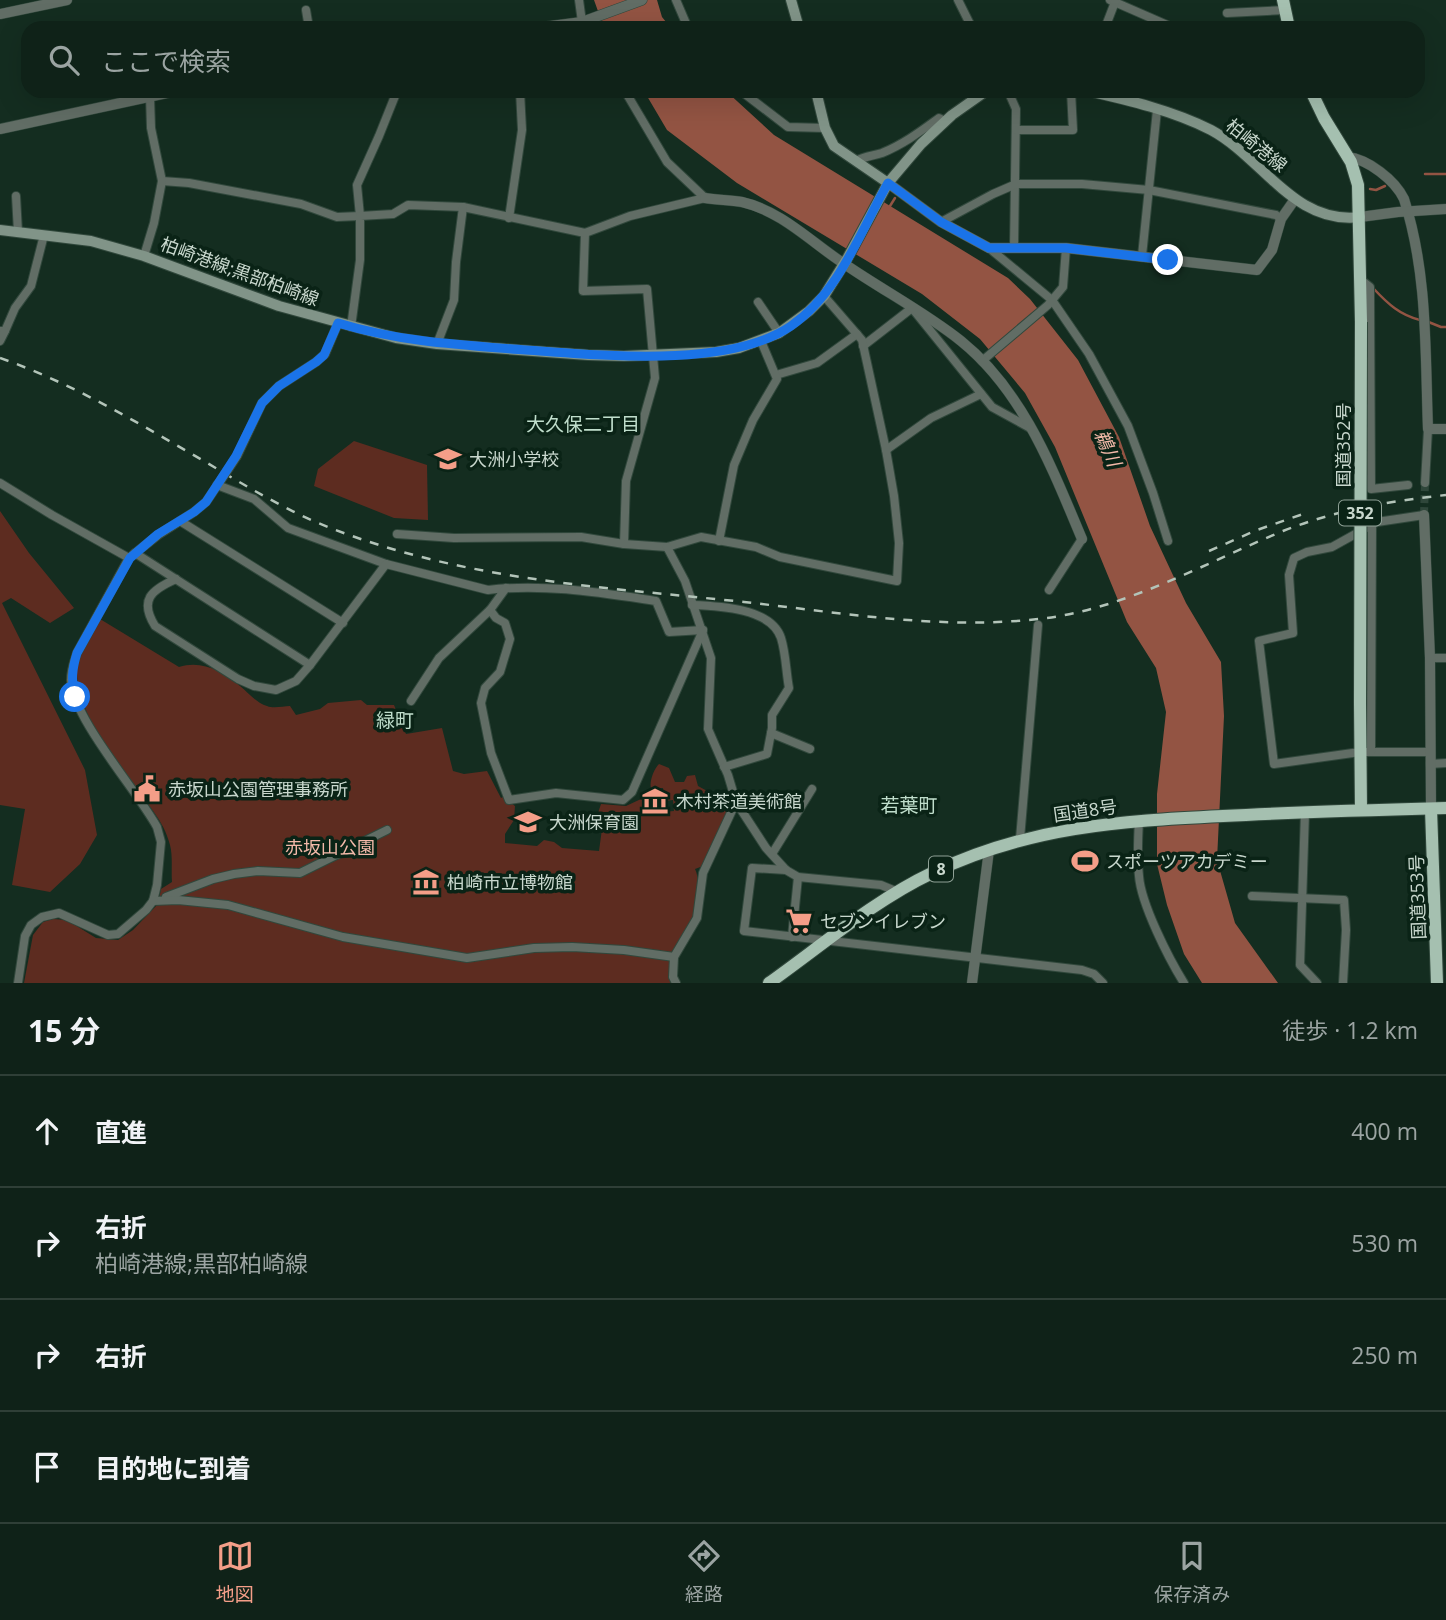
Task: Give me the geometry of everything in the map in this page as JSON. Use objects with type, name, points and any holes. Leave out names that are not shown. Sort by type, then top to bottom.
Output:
[{"type":"highway","name":"国道352号","points":[[1314,98],[1348,157],[1358,185],[1361,322],[1360,703],[1366,752],[1361,810]]},
{"type":"highway","name":"国道8号","points":[[769,983],[898,892],[930,874],[1020,839],[1054,831],[1140,820],[1446,808]]},
{"type":"highway","name":"国道353号","points":[[1431,809],[1437,983]]},
{"type":"main road","points":[[791,0],[797,21]]},
{"type":"main road","points":[[818,98],[825,128],[834,146],[886,187],[944,121],[975,98]]},
{"type":"main road","name":"柏崎港線","points":[[1113,98],[1198,124],[1226,139],[1304,207],[1323,215],[1348,219],[1360,217]]},
{"type":"main road","name":"柏崎港線;黒部柏崎線","points":[[0,230],[91,241],[144,256],[279,306],[396,338],[437,344],[588,355],[716,352],[761,341],[779,333],[809,312],[824,296],[886,187]]},
{"type":"street","points":[[0,14],[66,0]]},
{"type":"street","points":[[579,0],[583,21]]},
{"type":"street","points":[[591,21],[642,0]]},
{"type":"street","points":[[676,0],[685,21]]},
{"type":"street","points":[[958,0],[968,21]]},
{"type":"street","points":[[1107,21],[1113,1],[1158,21]]},
{"type":"street","points":[[1227,13],[1284,5]]},
{"type":"street","points":[[306,10],[308,21]]},
{"type":"street","points":[[0,128],[145,98]]},
{"type":"street","points":[[144,256],[162,181],[151,128],[150,98]]},
{"type":"street","points":[[351,327],[361,251],[357,185],[394,98]]},
{"type":"street","points":[[509,218],[522,130],[520,98]]},
{"type":"street","points":[[629,98],[667,162],[705,198]]},
{"type":"street","points":[[750,98],[788,127],[825,128]]},
{"type":"street","points":[[1012,98],[1016,109],[1014,248]]},
{"type":"street","points":[[1016,130],[1073,130],[1072,98]]},
{"type":"street","points":[[1142,256],[1157,110]]},
{"type":"street","points":[[856,161],[881,153],[913,137],[939,118],[944,121]]},
{"type":"street","points":[[1348,157],[1363,162],[1396,186],[1405,198],[1409,212],[1422,274],[1425,306],[1428,429],[1425,483]]},
{"type":"street","points":[[162,181],[189,183],[301,204],[337,217],[393,214],[408,205],[463,207],[585,233],[630,216],[705,198],[744,203],[780,218],[963,342],[984,360],[1016,403],[1040,442],[1082,539],[1049,590]]},
{"type":"street","points":[[941,222],[1016,184],[1082,184],[1149,190],[1276,215],[1281,219]]},
{"type":"street","points":[[886,187],[989,248],[1050,303],[1094,363],[1128,426],[1168,541]]},
{"type":"street","points":[[16,196],[18,232]]},
{"type":"street","points":[[989,248],[1066,248],[1257,270],[1272,250],[1281,219],[1295,199]]},
{"type":"street","points":[[437,344],[454,300],[463,207]]},
{"type":"street","points":[[1360,217],[1446,209]]},
{"type":"street","points":[[585,233],[583,291],[647,289],[655,378],[626,481],[624,544]]},
{"type":"street","points":[[0,341],[2,331],[31,286],[44,235]]},
{"type":"street","points":[[984,360],[1050,303],[1063,287],[1066,248]]},
{"type":"street","points":[[1360,279],[1370,287],[1371,489],[1408,485]]},
{"type":"street","points":[[397,534],[454,538],[581,537],[667,547],[701,537],[756,547],[780,557],[897,581],[899,543],[886,450],[863,346],[857,334],[824,296]]},
{"type":"street","points":[[758,302],[779,333]]},
{"type":"street","points":[[863,346],[912,308]]},
{"type":"street","points":[[912,308],[992,407],[1032,429]]},
{"type":"street","points":[[18,983],[25,936],[31,925],[42,917],[59,913],[107,935],[118,934],[146,910],[153,901],[157,886],[161,842],[157,827],[90,727],[75,697],[71,681],[77,653],[132,555],[206,502],[236,456],[262,403],[279,386],[324,355],[338,323]]},
{"type":"street","points":[[776,375],[817,363],[857,334]]},
{"type":"street","points":[[719,541],[734,465],[753,420],[777,379],[761,341]]},
{"type":"street","points":[[886,450],[931,418],[981,394]]},
{"type":"street","points":[[1428,429],[1446,429]]},
{"type":"street","points":[[0,482],[51,515],[176,579],[310,665]]},
{"type":"street","points":[[219,483],[254,499],[288,528],[386,564],[488,590],[506,588],[597,592],[656,601],[669,632],[702,631]]},
{"type":"street","points":[[1430,752],[1366,752],[1274,764],[1259,641],[1293,634],[1289,575],[1294,558],[1307,552],[1332,547],[1377,522],[1424,516],[1430,658],[1431,809]]},
{"type":"street","points":[[180,522],[343,623]]},
{"type":"street","points":[[1366,752],[1372,525]]},
{"type":"street","points":[[667,547],[685,582],[711,658],[708,729],[736,802],[772,854],[786,870],[798,877],[881,885],[898,892]]},
{"type":"street","points":[[176,579],[156,588],[149,599],[148,614],[155,626],[238,679],[254,686],[276,690],[296,681],[310,665],[386,564]]},
{"type":"street","points":[[411,701],[439,658],[490,610],[506,588]]},
{"type":"street","points":[[692,605],[728,606],[768,620],[780,637],[789,688],[772,715],[767,754],[724,767]]},
{"type":"street","points":[[490,610],[496,618],[505,623],[510,639],[500,673],[485,688],[481,703],[491,753],[509,800],[556,793],[623,800],[632,792],[702,631]]},
{"type":"street","points":[[1020,839],[1038,625]]},
{"type":"street","points":[[1430,658],[1446,658]]},
{"type":"street","points":[[771,733],[810,749]]},
{"type":"street","points":[[1430,764],[1446,763]]},
{"type":"street","points":[[772,854],[812,789]]},
{"type":"street","points":[[676,983],[673,977],[674,957],[697,918],[704,873],[736,802]]},
{"type":"street","points":[[1305,812],[1300,965],[1317,983]]},
{"type":"street","points":[[1140,820],[1141,887],[1171,961],[1184,983]]},
{"type":"street","points":[[153,901],[234,874],[300,873],[387,830]]},
{"type":"street","points":[[972,983],[989,850]]},
{"type":"street","points":[[786,870],[752,868],[744,931],[1082,971],[1094,974],[1103,983]]},
{"type":"street","points":[[792,937],[798,877]]},
{"type":"street","points":[[1252,896],[1344,900],[1346,930],[1343,983]]},
{"type":"street","points":[[153,901],[178,900],[228,905],[333,935],[467,958],[534,948],[572,947],[674,957]]},
{"type":"green space","points":[[354,441],[427,465],[428,520],[394,518],[314,486],[318,469]]},
{"type":"green space","points":[[0,511],[29,553],[74,608],[50,623],[11,598],[2,603],[85,770],[97,835],[80,864],[50,892],[12,885],[25,809],[0,805]]},
{"type":"green space","name":"赤坂山公園","points":[[100,619],[179,667],[204,666],[219,672],[263,705],[290,706],[296,715],[320,709],[328,703],[361,700],[367,705],[394,705],[406,734],[442,728],[453,771],[464,774],[487,771],[501,798],[515,806],[514,820],[505,834],[505,843],[537,846],[544,840],[554,842],[562,848],[599,851],[604,814],[598,813],[601,804],[626,806],[641,799],[646,803],[647,813],[674,811],[673,800],[664,801],[663,788],[651,789],[652,775],[659,764],[669,768],[675,782],[684,782],[687,776],[695,775],[698,786],[709,792],[728,792],[731,805],[703,866],[695,869],[698,884],[694,915],[684,941],[673,950],[670,978],[672,983],[24,983],[33,935],[43,922],[53,919],[67,920],[96,938],[118,940],[133,930],[158,904],[161,889],[172,882],[171,849],[163,827],[102,741],[80,692],[78,662]]},
{"type":"water","points":[[594,0],[657,0],[665,21],[602,21]]},
{"type":"water","name":"鵜川","points":[[648,98],[734,98],[774,135],[1008,278],[1030,299],[1078,360],[1119,437],[1150,526],[1186,603],[1221,662],[1224,716],[1217,860],[1235,923],[1278,983],[1202,983],[1184,954],[1167,905],[1157,864],[1157,794],[1166,712],[1156,668],[1127,622],[1055,447],[1025,393],[980,339],[922,294],[737,183],[667,130]]},
{"type":"waterway","points":[[1425,174],[1446,174]]},
{"type":"waterway","points":[[1370,189],[1376,190],[1385,186]]},
{"type":"waterway","points":[[890,206],[895,198]]},
{"type":"waterway","points":[[1374,289],[1395,308],[1420,320]]},
{"type":"waterway","points":[[1426,321],[1446,327]]},
{"type":"tunnel","points":[[1424,515],[1425,483]]},
{"type":"railway","points":[[0,358],[53,379],[104,405],[311,520],[417,556],[524,578],[895,619],[971,623],[1047,618],[1078,612],[1138,594],[1283,531],[1323,517],[1363,507],[1446,495]]},
{"type":"railway","points":[[1209,551],[1306,513]]},
{"type":"place","name":"大洲小学校","points":[[448,459]]},
{"type":"place","name":"赤坂山公園管理事務所","points":[[147,789]]},
{"type":"place","name":"木村茶道美術館","points":[[655,801]]},
{"type":"place","name":"大洲保育園","points":[[528,822]]},
{"type":"place","name":"スポーツアカデミー","points":[[1085,861]]},
{"type":"place","name":"柏崎市立博物館","points":[[426,882]]},
{"type":"place","name":"セブンイレブン","points":[[799,921]]},
{"type":"district","name":"大久保二丁目","points":[[583,424]]},
{"type":"district","name":"緑町","points":[[395,720]]},
{"type":"district","name":"若葉町","points":[[909,805]]},
{"type":"route","points":[[75,697],[71,681],[77,653],[130,558],[158,534],[206,502],[236,456],[262,403],[279,386],[324,355],[338,323],[396,338],[437,344],[588,355],[654,355],[739,348],[779,333],[809,312],[824,296],[888,183],[941,222],[989,248],[1066,248],[1168,260]]}]
